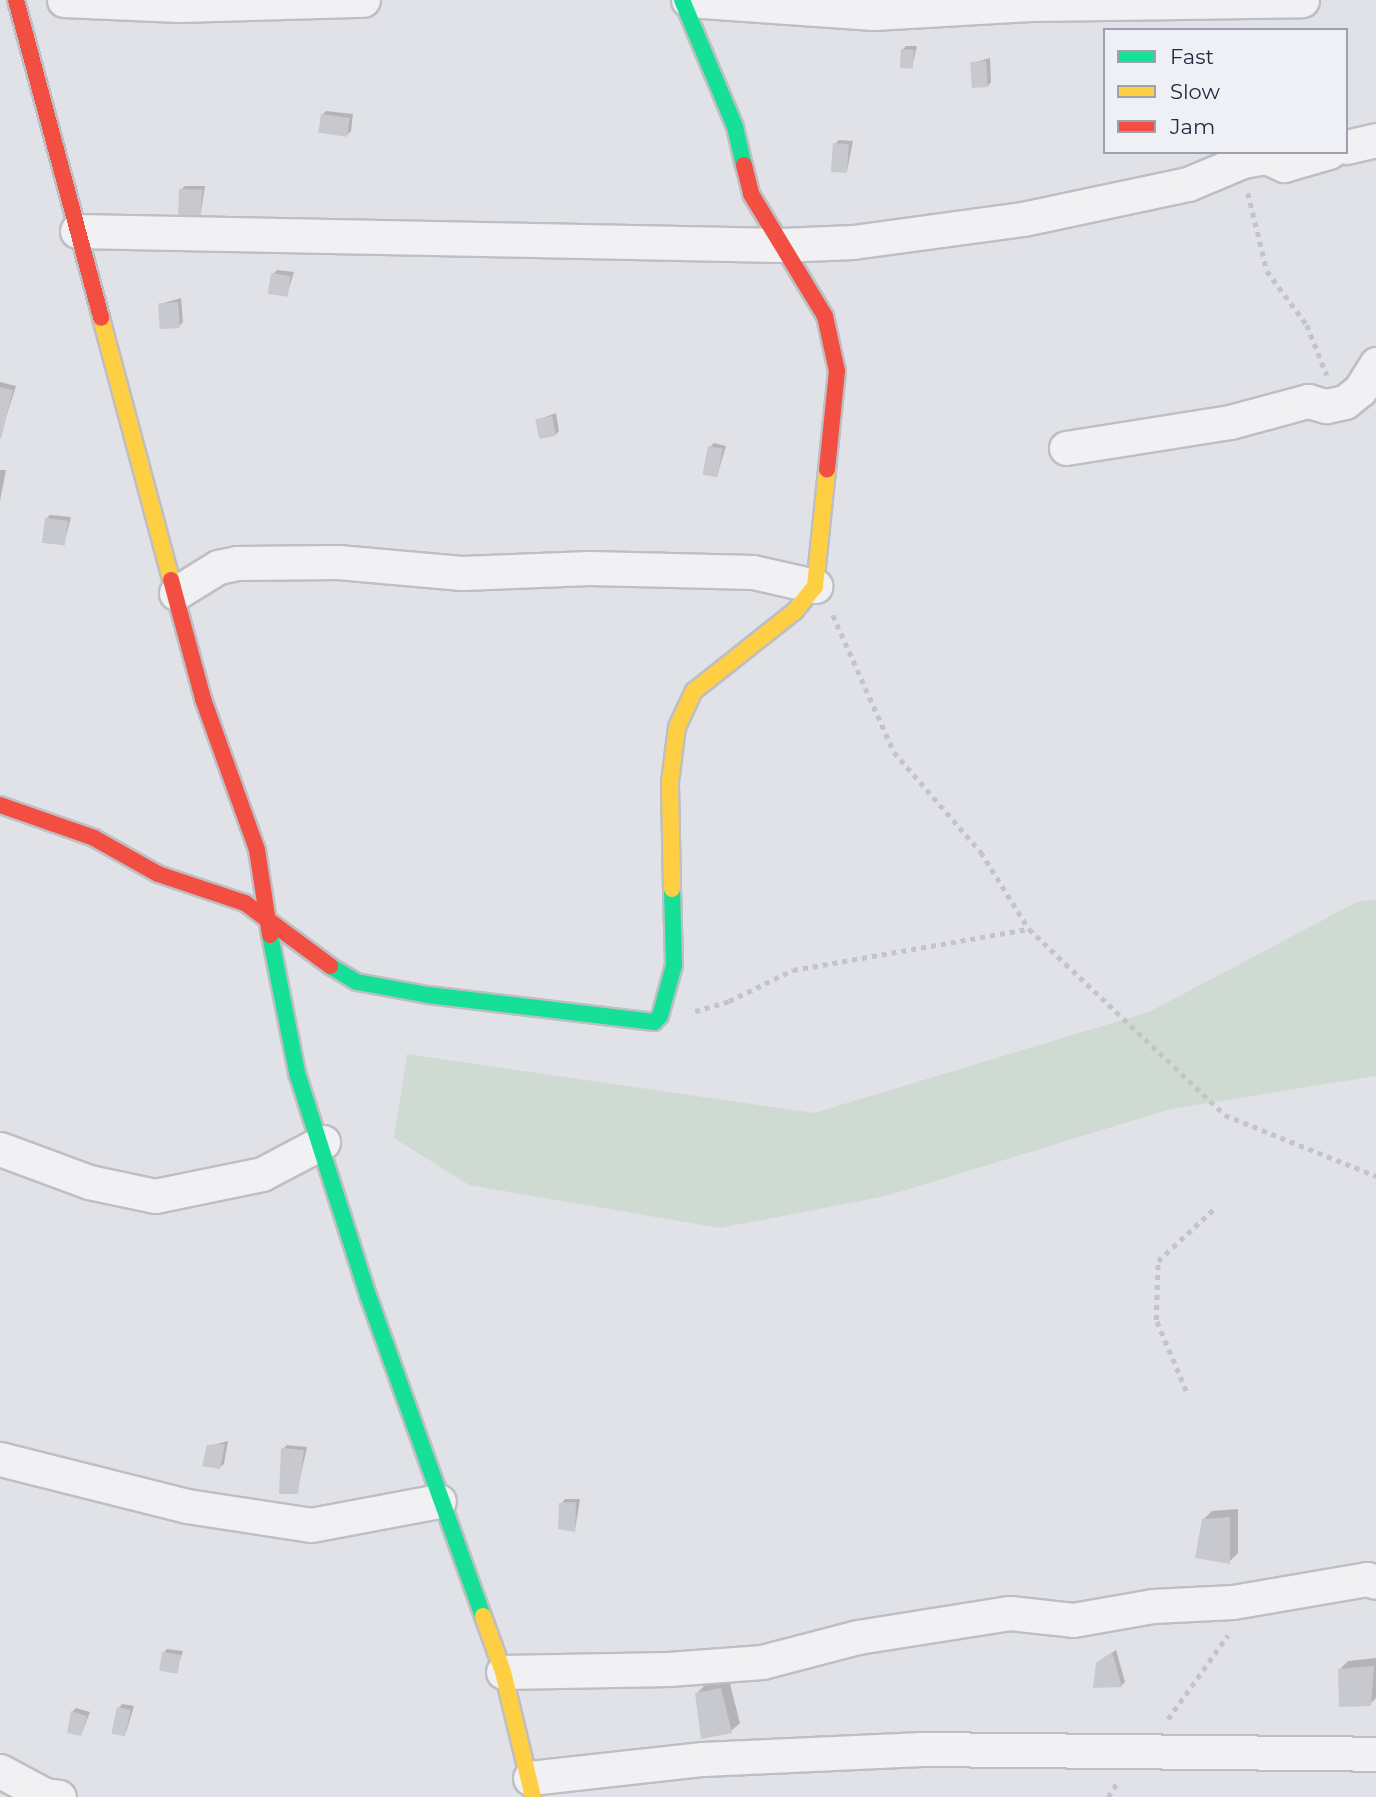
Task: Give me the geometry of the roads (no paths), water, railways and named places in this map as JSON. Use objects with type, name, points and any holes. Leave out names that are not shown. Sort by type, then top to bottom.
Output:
[{"type":"street","points":[[16,0],[203,699],[257,850],[264,915],[290,1023],[297,1073],[323,1142],[369,1298],[439,1501],[503,1672],[531,1788],[703,1759],[922,1749],[1376,1754]]},
{"type":"street","points":[[64,0],[178,5],[363,0]]},
{"type":"street","points":[[0,805],[94,838],[158,874],[229,896],[264,915],[307,952],[357,982],[428,995],[654,1022],[665,1003],[674,965],[670,782],[677,727],[694,691],[795,611],[815,586],[837,371],[825,316],[751,194],[735,127],[698,0],[861,13],[1057,2],[1302,0]]},
{"type":"street","points":[[1348,147],[1376,140]]},
{"type":"street","points":[[77,231],[781,244],[853,242],[1023,219],[1188,184],[1243,161],[1266,157],[1284,165],[1322,154]]},
{"type":"street","points":[[1066,448],[1230,422],[1308,401],[1326,406],[1345,402],[1360,390],[1376,364]]},
{"type":"street","points":[[176,593],[218,566],[338,562],[462,573],[589,568],[753,572],[815,586]]},
{"type":"street","points":[[0,1149],[89,1182],[155,1196],[262,1174],[323,1142]]},
{"type":"street","points":[[0,1459],[187,1506],[311,1525],[439,1501]]},
{"type":"street","points":[[503,1672],[670,1669],[762,1662],[858,1637],[996,1615],[1073,1620],[1153,1606],[1248,1600],[1367,1579],[1376,1582]]},
{"type":"street","points":[[0,1771],[59,1797]]}]
